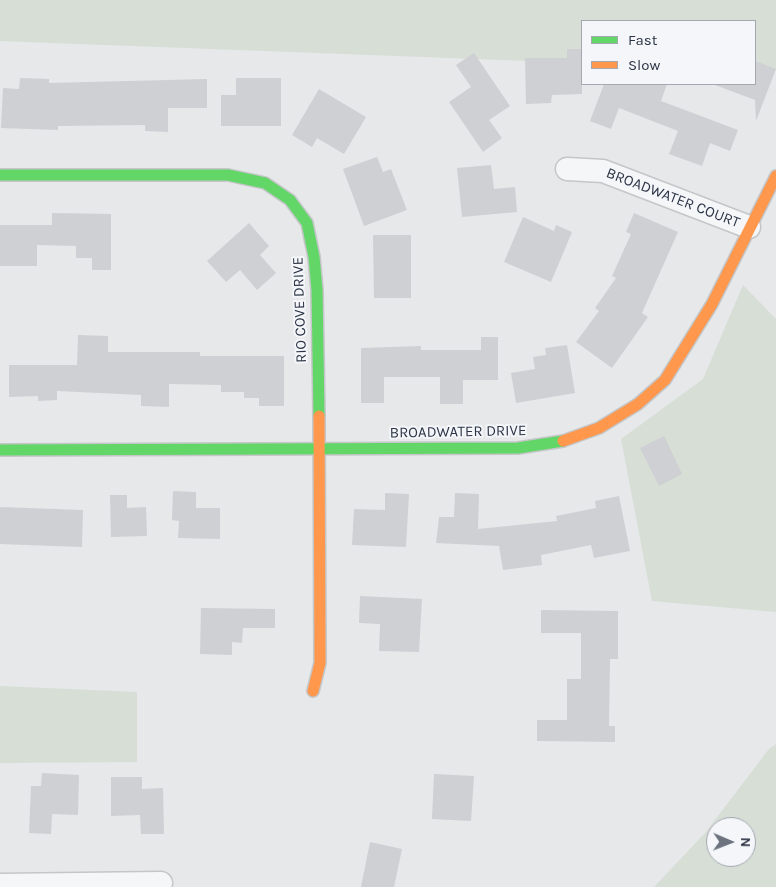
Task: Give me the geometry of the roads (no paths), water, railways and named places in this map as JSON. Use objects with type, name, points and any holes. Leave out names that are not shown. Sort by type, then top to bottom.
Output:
[{"type":"street","name":"BROADWATER COURT","points":[[567,170],[602,171],[749,227]]},
{"type":"street","name":"RIO COVE DRIVE","points":[[0,175],[228,175],[265,183],[290,200],[307,223],[314,257],[319,448],[320,663],[313,691]]},
{"type":"street","name":"BROADWATER DRIVE","points":[[0,450],[518,448],[559,442],[599,428],[638,404],[665,380],[712,304],[776,176]]},
{"type":"street","points":[[0,885],[161,883]]}]
